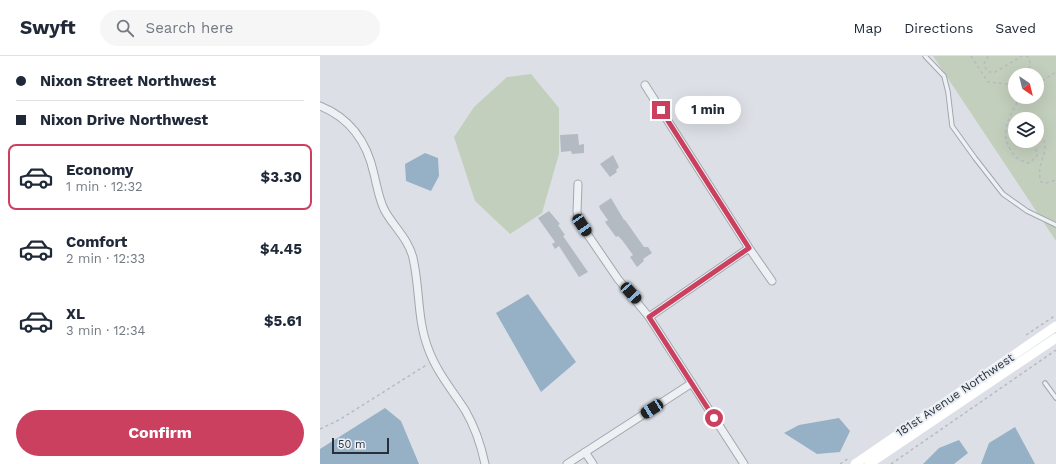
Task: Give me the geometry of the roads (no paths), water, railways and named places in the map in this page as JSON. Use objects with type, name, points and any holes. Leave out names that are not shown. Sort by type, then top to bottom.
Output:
[{"type":"main road","name":"181st Avenue Northwest","points":[[855,464],[1056,326]]},
{"type":"main road","name":"181st Avenue Northwest","points":[[869,464],[1056,338]]},
{"type":"street","points":[[645,85],[749,248],[772,281]]},
{"type":"street","points":[[320,106],[336,113],[348,122],[359,135],[367,150],[385,212],[412,256],[424,337],[433,361],[472,423],[481,446],[485,464]]},
{"type":"street","points":[[578,184],[577,212],[582,225],[618,279],[649,317],[744,464]]},
{"type":"street","points":[[649,317],[749,248]]},
{"type":"street","points":[[567,464],[692,383]]},
{"type":"street","points":[[585,452],[593,464]]},
{"type":"lane","points":[[925,56],[944,76],[948,92],[952,126],[979,164],[1003,194],[1027,211],[1056,225]]},
{"type":"lane","points":[[1045,383],[1056,398]]},
{"type":"water","points":[[425,153],[438,158],[439,176],[431,191],[406,181],[405,164]]},
{"type":"water","points":[[528,294],[576,362],[541,392],[496,313]]},
{"type":"water","points":[[385,408],[401,421],[419,464],[320,464],[320,449]]},
{"type":"water","points":[[839,418],[850,431],[840,452],[817,454],[784,433],[799,425]]},
{"type":"water","points":[[1015,427],[1035,464],[981,464],[989,443]]},
{"type":"water","points":[[959,440],[968,453],[954,464],[923,464],[939,448]]}]
